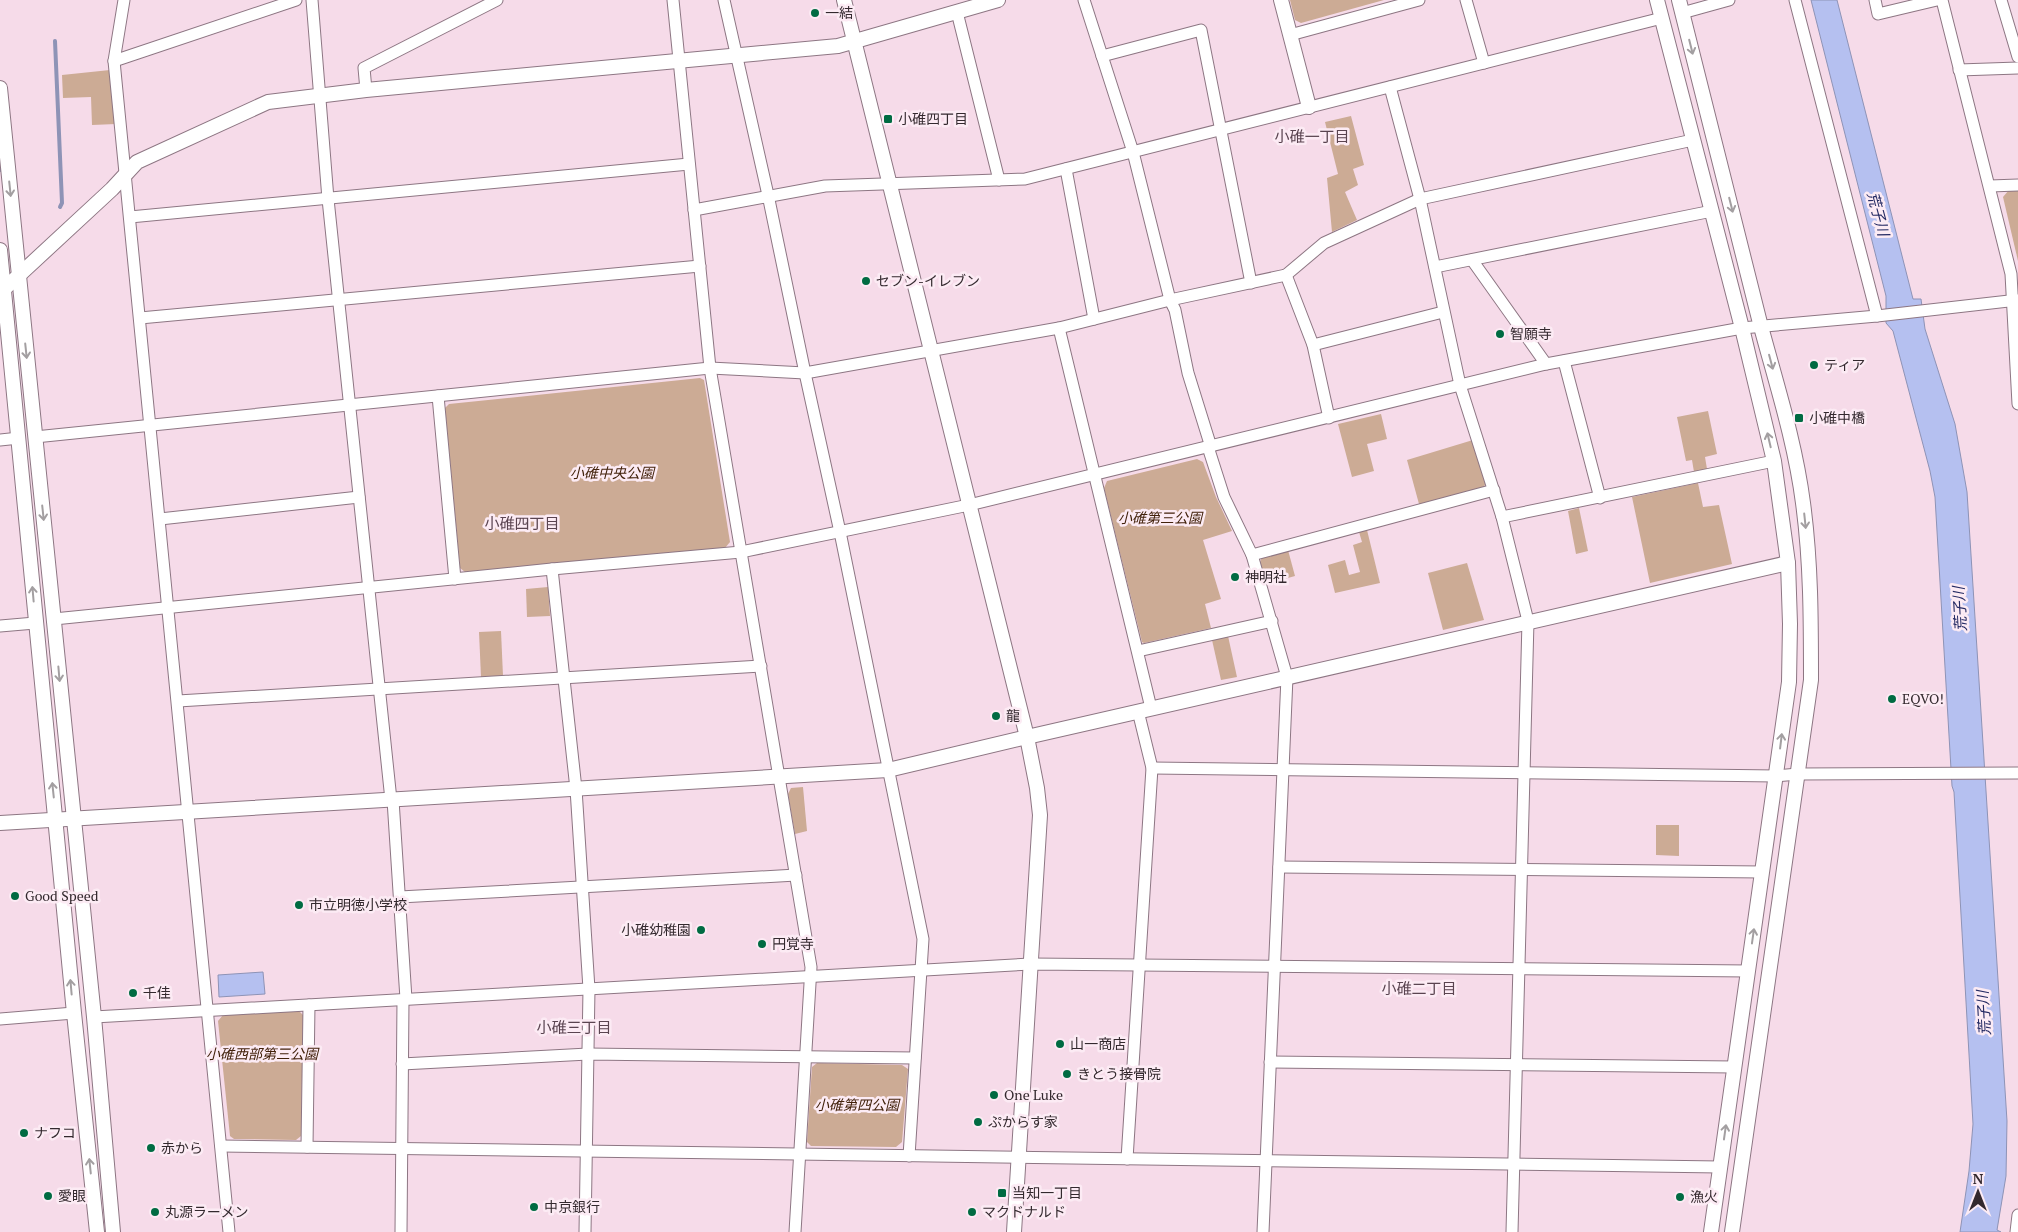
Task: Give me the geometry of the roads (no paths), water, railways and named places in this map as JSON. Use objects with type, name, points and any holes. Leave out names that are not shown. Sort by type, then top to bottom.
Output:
[{"type":"street","points":[[124,0],[114,61],[229,1232]]},
{"type":"street","points":[[114,61],[296,0]]},
{"type":"street","points":[[312,0],[328,199],[392,800],[400,897],[404,999],[400,1232]]},
{"type":"street","points":[[366,90],[364,68],[497,0]]},
{"type":"street","points":[[673,0],[710,368],[811,967],[795,1232]]},
{"type":"street","points":[[724,0],[840,532],[923,939],[909,1156]]},
{"type":"street","points":[[844,0],[1027,737],[1038,788],[1040,815],[1014,1232]]},
{"type":"street","points":[[2,291],[112,189],[137,162],[268,102],[366,90],[838,46],[998,0]]},
{"type":"street","points":[[1084,0],[1133,152],[1170,300],[1175,310],[1188,373],[1209,447],[1224,497],[1252,555],[1287,677],[1263,1232]]},
{"type":"street","points":[[1281,0],[1309,107]]},
{"type":"street","points":[[1290,35],[1419,0]]},
{"type":"street","points":[[1466,0],[1484,63]]},
{"type":"street","points":[[1657,0],[1742,328],[1774,461],[1788,563],[1790,624],[1788,682],[1711,1232]]},
{"type":"street","points":[[1729,0],[1681,6],[1762,327],[1788,422],[1803,501],[1809,557],[1811,680],[1732,1232]]},
{"type":"street","points":[[1795,0],[1882,316]]},
{"type":"street","points":[[1875,0],[1878,14],[1937,0]]},
{"type":"street","points":[[1942,0],[2011,274],[2015,300],[2018,404]]},
{"type":"street","points":[[2001,0],[2018,58]]},
{"type":"street","points":[[957,12],[999,180]]},
{"type":"street","points":[[694,210],[825,186],[1025,179],[1662,18]]},
{"type":"street","points":[[1102,56],[1201,30],[1250,283]]},
{"type":"street","points":[[1959,70],[2018,68]]},
{"type":"street","points":[[1390,87],[1420,199],[1460,385],[1502,517],[1528,621],[1512,1232]]},
{"type":"street","points":[[0,88],[94,1017],[113,1232]]},
{"type":"street","points":[[35,437],[710,368],[805,373],[931,352],[1059,328],[1170,300],[1286,275],[1324,242],[1420,199],[1693,140]]},
{"type":"street","points":[[130,217],[689,164]]},
{"type":"street","points":[[1066,169],[1094,319]]},
{"type":"street","points":[[1990,186],[2018,185]]},
{"type":"street","points":[[1435,267],[1712,210]]},
{"type":"street","points":[[0,250],[2,291],[19,438],[35,623],[97,1232]]},
{"type":"street","points":[[1472,260],[1546,364]]},
{"type":"street","points":[[140,318],[338,298],[700,266]]},
{"type":"street","points":[[1286,275],[1313,345],[1329,418]]},
{"type":"street","points":[[54,619],[742,552],[969,505],[1546,364],[1742,328],[1882,316],[2015,300]]},
{"type":"street","points":[[1313,345],[1444,312]]},
{"type":"street","points":[[1059,328],[1138,650],[1152,768],[1127,1159]]},
{"type":"street","points":[[1564,361],[1600,498]]},
{"type":"street","points":[[438,396],[455,579]]},
{"type":"street","points":[[0,440],[19,438]]},
{"type":"street","points":[[1502,517],[1774,461]]},
{"type":"street","points":[[1252,555],[1494,490]]},
{"type":"street","points":[[160,519],[359,497]]},
{"type":"street","points":[[0,823],[888,770],[1528,621],[1788,563]]},
{"type":"street","points":[[552,569],[576,789],[589,989],[585,1232]]},
{"type":"street","points":[[1138,650],[1272,621]]},
{"type":"street","points":[[0,626],[35,623]]},
{"type":"street","points":[[178,701],[761,666]]},
{"type":"street","points":[[1152,768],[1776,776],[1948,772],[2018,773]]},
{"type":"street","points":[[1279,866],[1762,872]]},
{"type":"street","points":[[400,897],[796,875]]},
{"type":"street","points":[[94,1017],[1031,964],[1748,971]]},
{"type":"street","points":[[307,1147],[309,1005]]},
{"type":"street","points":[[0,1019],[74,1013]]},
{"type":"street","points":[[402,1064],[588,1054],[915,1058]]},
{"type":"street","points":[[1270,1062],[1734,1066]]},
{"type":"street","points":[[221,1146],[1720,1167]]},
{"type":"street","points":[[2016,1232],[2018,1215]]},
{"type":"water","name":"荒子川","points":[[1811,0],[1837,0],[1913,299],[1921,299],[1925,329],[1955,424],[1967,492],[2007,1121],[2006,1176],[1997,1230],[2001,1232],[1960,1232],[1969,1171],[1973,1124],[1935,497],[1930,471],[1893,331],[1886,323],[1886,296]]},
{"type":"water","points":[[263,972],[265,994],[219,997],[218,975]]},
{"type":"waterway","points":[[55,41],[62,203],[60,207]]},
{"type":"waterway","points":[[0,164],[1,170]]},
{"type":"place","name":"一結","points":[[815,13]]},
{"type":"place","name":"小碓四丁目","points":[[888,119]]},
{"type":"place","name":"セブン-イレブン","points":[[866,281]]},
{"type":"place","name":"智願寺","points":[[1500,334]]},
{"type":"place","name":"ティア","points":[[1814,365]]},
{"type":"place","name":"小碓中橋","points":[[1799,418]]},
{"type":"place","name":"神明社","points":[[1235,577]]},
{"type":"place","name":"EQVO!","points":[[1892,699]]},
{"type":"place","name":"龍","points":[[996,716]]},
{"type":"place","name":"Good Speed","points":[[15,896]]},
{"type":"place","name":"市立明徳小学校","points":[[299,905]]},
{"type":"place","name":"小碓幼稚園","points":[[701,930]]},
{"type":"place","name":"円覚寺","points":[[762,944]]},
{"type":"place","name":"千佳","points":[[133,993]]},
{"type":"place","name":"山一商店","points":[[1060,1044]]},
{"type":"place","name":"きとう接骨院","points":[[1067,1074]]},
{"type":"place","name":"One Luke","points":[[994,1095]]},
{"type":"place","name":"ぷからす家","points":[[978,1122]]},
{"type":"place","name":"ナフコ","points":[[24,1133]]},
{"type":"place","name":"赤から","points":[[151,1148]]},
{"type":"place","name":"当知一丁目","points":[[1002,1193]]},
{"type":"place","name":"愛眼","points":[[48,1196]]},
{"type":"place","name":"漁火","points":[[1680,1197]]},
{"type":"place","name":"中京銀行","points":[[534,1207]]},
{"type":"place","name":"丸源ラーメン","points":[[155,1212]]},
{"type":"place","name":"マクドナルド","points":[[972,1212]]},
{"type":"district","name":"小碓一丁目","points":[[1312,137]]},
{"type":"district","name":"小碓四丁目","points":[[522,524]]},
{"type":"district","name":"小碓二丁目","points":[[1419,989]]},
{"type":"district","name":"小碓三丁目","points":[[574,1028]]},
{"type":"park label","name":"小碓中央公園","points":[[612,473]]},
{"type":"park label","name":"小碓第三公園","points":[[1160,518]]},
{"type":"park label","name":"小碓西部第三公園","points":[[262,1054]]},
{"type":"park label","name":"小碓第四公園","points":[[857,1105]]}]
